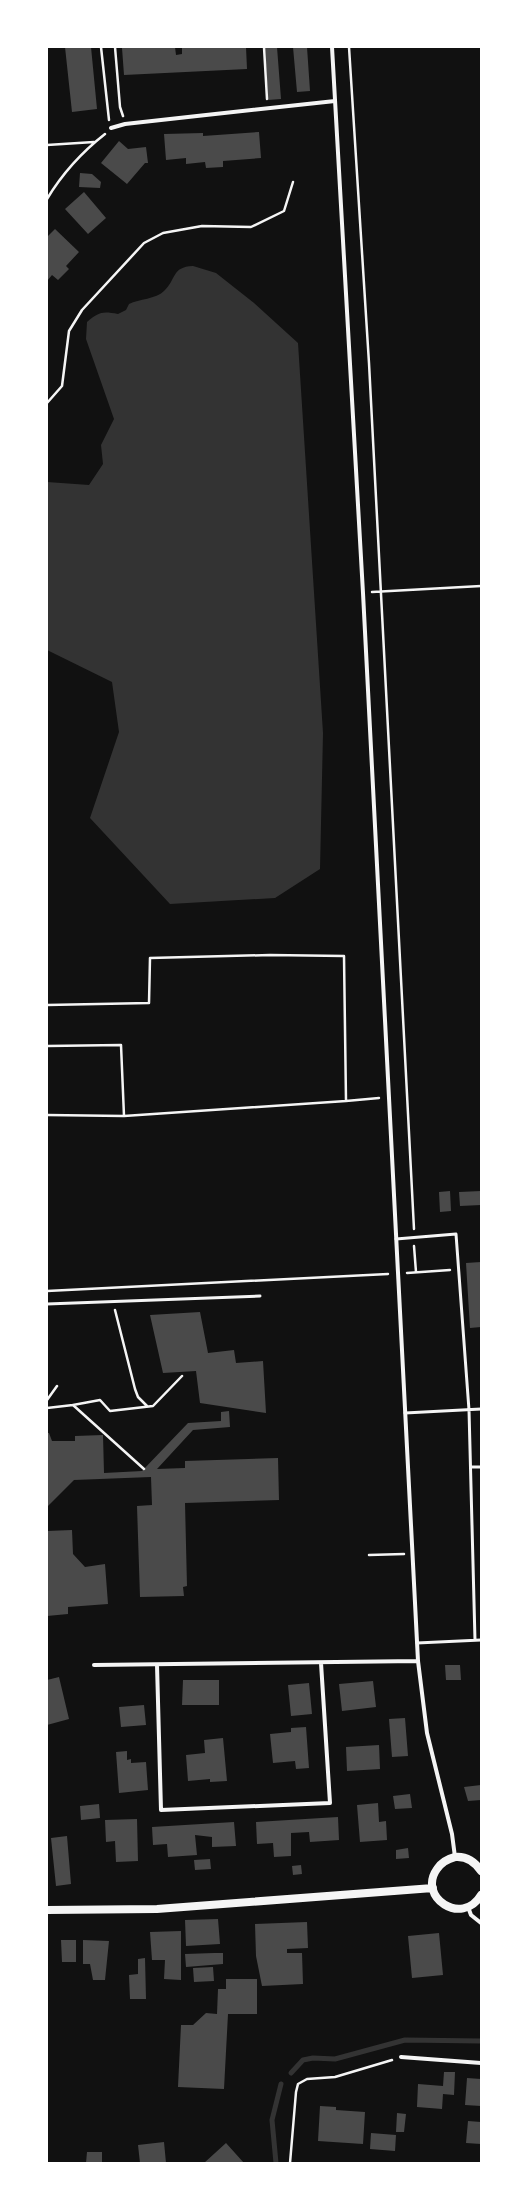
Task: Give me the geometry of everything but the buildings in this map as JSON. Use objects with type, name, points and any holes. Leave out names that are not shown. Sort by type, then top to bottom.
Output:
[{"type":"main road","points":[[481,1871],[470,1860],[455,1857],[440,1865],[435,1872],[433,1888],[436,1897],[446,1906],[459,1909],[474,1904],[481,1895]]},
{"type":"main road","points":[[47,1910],[157,1909],[433,1888]]},
{"type":"street","points":[[332,47],[390,1098],[418,1661],[427,1733],[452,1834],[455,1857]]},
{"type":"street","points":[[111,128],[126,124],[268,110],[335,101]]},
{"type":"street","points":[[94,1665],[418,1661]]},
{"type":"street","points":[[157,1665],[161,1810],[330,1803],[321,1663]]},
{"type":"street","points":[[468,1907],[471,1915],[481,1922]]},
{"type":"street","points":[[401,2057],[481,2062]]},
{"type":"lane","points":[[396,1239],[456,1234],[470,1410],[475,1640]]},
{"type":"lane","points":[[47,1304],[260,1296]]},
{"type":"lane","points":[[405,1413],[481,1409]]},
{"type":"lane","points":[[471,1467],[481,1467]]},
{"type":"lane","points":[[417,1643],[481,1640]]},
{"type":"path","points":[[47,199],[57,182],[94,142],[111,128],[108,117],[101,47]]},
{"type":"path","points":[[115,47],[120,107],[126,124]]},
{"type":"path","points":[[264,47],[268,110]]},
{"type":"path","points":[[349,47],[369,363],[416,1272]]},
{"type":"path","points":[[47,145],[94,142]]},
{"type":"path","points":[[47,403],[62,386],[69,331],[82,310],[144,243],[163,233],[202,226],[251,227],[284,211],[293,182]]},
{"type":"path","points":[[363,593],[481,586]]},
{"type":"path","points":[[47,1005],[149,1003],[150,958],[270,955],[344,956],[346,1100]]},
{"type":"path","points":[[47,1046],[121,1045],[124,1116]]},
{"type":"path","points":[[47,1114],[124,1116],[390,1098]]},
{"type":"path","points":[[47,1291],[459,1269]]},
{"type":"path","points":[[113,1302],[135,1389],[138,1397],[147,1407]]},
{"type":"path","points":[[47,1408],[100,1400],[110,1411],[153,1406],[182,1376]]},
{"type":"path","points":[[47,1400],[57,1386]]},
{"type":"path","points":[[73,1405],[144,1469]]},
{"type":"path","points":[[369,1555],[413,1554]]},
{"type":"path","points":[[290,2163],[298,2084],[307,2079],[335,2077],[355,2069],[401,2057]]},
{"type":"shaded area","points":[[193,266],[216,273],[254,303],[298,343],[323,733],[320,869],[275,898],[170,904],[90,818],[119,732],[112,682],[47,650],[47,482],[89,485],[103,464],[101,445],[114,419],[86,339],[87,322],[101,313],[118,314],[126,310],[129,304],[161,294],[168,287],[178,271],[186,267]]},
{"type":"waterway","points":[[291,2073],[303,2060],[313,2058],[335,2059],[405,2040],[481,2041]]},
{"type":"waterway","points":[[276,2163],[272,2120],[281,2084]]}]
